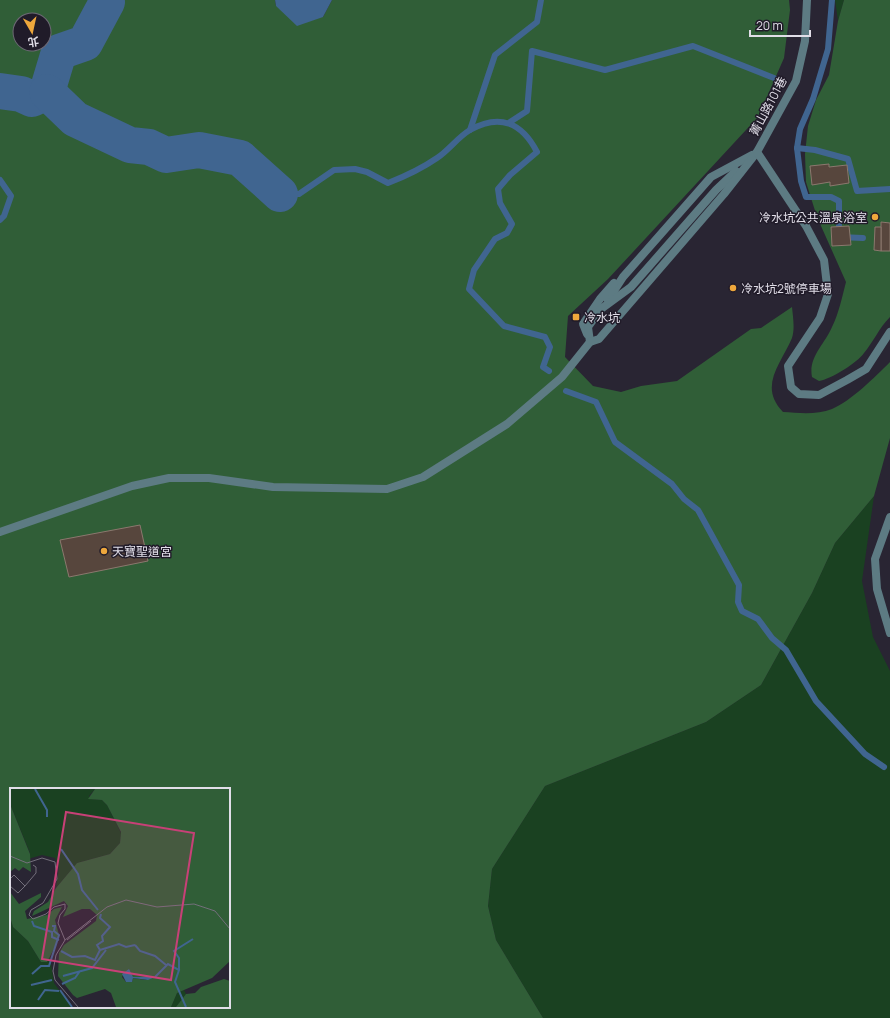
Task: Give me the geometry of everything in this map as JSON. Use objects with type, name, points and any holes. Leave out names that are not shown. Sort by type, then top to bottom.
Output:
[{"type":"street","name":"菁山路101巷","points":[[757,152],[796,81],[805,41],[807,0]]},
{"type":"street","points":[[590,342],[588,327],[602,310],[623,277],[711,177],[757,152]]},
{"type":"street","points":[[602,310],[631,287],[716,190],[757,152]]},
{"type":"street","points":[[757,152],[806,226],[824,260],[828,294],[820,318],[788,366],[791,387],[799,394],[819,395],[847,380],[866,369],[890,332]]},
{"type":"street","points":[[0,532],[132,486],[169,478],[209,478],[273,487],[387,489],[423,477],[507,424],[562,377],[590,342],[599,339],[724,194],[757,152]]},
{"type":"street","points":[[590,342],[583,324],[600,299],[615,282],[623,277]]},
{"type":"street","points":[[890,517],[876,559],[877,589],[890,634]]},
{"type":"green space","points":[[0,0],[275,0],[276,6],[323,17],[332,0],[789,0],[790,10],[784,58],[758,117],[608,279],[568,316],[565,357],[593,386],[621,392],[641,386],[677,381],[751,329],[761,328],[792,307],[794,327],[792,338],[774,375],[772,384],[772,393],[783,412],[814,413],[832,409],[855,395],[890,362],[890,438],[874,496],[835,543],[812,593],[761,685],[706,722],[545,786],[492,869],[488,906],[496,940],[543,1018],[0,1018]]},
{"type":"green space","points":[[835,0],[844,0],[838,21]]},
{"type":"green space","points":[[844,0],[890,0],[890,317],[861,357],[837,374],[819,381],[812,377],[812,363],[834,322],[846,282],[817,217],[806,182],[805,154],[808,126],[816,100],[829,75],[838,21]]},
{"type":"green space","points":[[874,496],[862,581],[873,637],[890,671],[890,1018],[543,1018],[496,940],[488,906],[492,869],[545,786],[706,722],[761,685],[812,593],[835,543]]},
{"type":"water","points":[[275,0],[332,0],[323,17],[297,26],[276,6]]},
{"type":"building","points":[[829,164],[829,167],[847,165],[849,183],[830,186],[830,182],[812,185],[810,166]]},
{"type":"building","points":[[881,222],[890,223],[890,251],[881,251]]},
{"type":"building","points":[[849,226],[851,245],[832,246],[831,227]]},
{"type":"building","points":[[875,227],[881,227],[881,251],[874,250]]},
{"type":"building","name":"天寶聖道宮","points":[[140,525],[148,561],[69,577],[60,540]]},
{"type":"waterway","points":[[470,130],[495,55],[537,22],[541,0]]},
{"type":"waterway","points":[[832,0],[828,49],[813,99],[800,129],[797,148],[801,181],[806,197],[831,197],[839,201],[839,237],[863,238]]},
{"type":"waterway","points":[[0,91],[21,94],[32,99],[47,92],[59,52],[85,43],[107,2]]},
{"type":"waterway","points":[[510,122],[527,111],[532,51],[605,70],[693,46],[774,78]]},
{"type":"waterway","points":[[47,92],[75,119],[130,145],[149,147],[166,155],[199,150],[240,158],[280,194]]},
{"type":"waterway","points":[[280,194],[299,194],[334,170],[355,169],[367,172],[388,183],[401,178],[431,162],[470,130],[481,125],[491,122],[500,122],[517,128],[531,142],[537,152],[510,175],[498,189],[500,203],[512,224],[507,233],[495,239],[474,270],[469,289],[504,326],[545,337],[550,347],[543,367],[549,371]]},
{"type":"waterway","points":[[797,148],[815,150],[848,159],[857,191],[890,189]]},
{"type":"waterway","points":[[0,180],[11,196],[4,216],[0,220]]},
{"type":"waterway","points":[[566,391],[596,402],[615,442],[672,484],[684,499],[698,510],[739,585],[738,602],[742,611],[758,619],[772,638],[786,650],[816,701],[865,754],[884,767]]},
{"type":"place","name":"冷水坑公共溫泉浴室","points":[[875,217]]},
{"type":"place","name":"冷水坑2號停車場","points":[[733,288]]},
{"type":"place","name":"冷水坑","points":[[576,317]]},
{"type":"place","name":"天寶聖道宮","points":[[104,551]]}]
